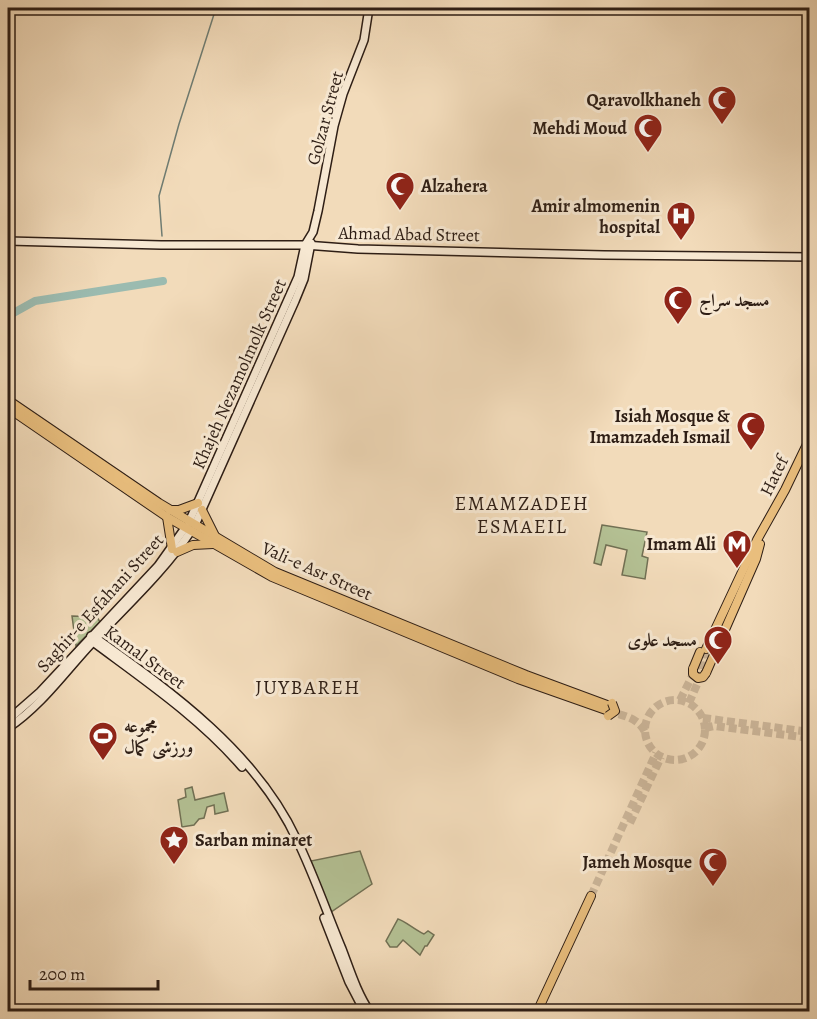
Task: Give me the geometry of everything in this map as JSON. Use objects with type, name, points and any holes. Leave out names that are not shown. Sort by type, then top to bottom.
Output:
[{"type":"main road","name":"Golzar Street","points":[[307,248],[318,211],[334,126],[343,94],[364,40],[369,8]]},
{"type":"main road","name":"Ahmad Abad Street","points":[[8,243],[307,248],[600,258],[810,258]]},
{"type":"main road","name":"Ahmad Abad Street","points":[[8,243],[307,248]]},
{"type":"main road","points":[[294,249],[320,244],[323,249]]},
{"type":"main road","name":"Khajeh Nezamolmolk Street","points":[[190,526],[284,318],[304,279],[307,248]]},
{"type":"main road","name":"Vali-e Asr Street","points":[[8,400],[169,513]]},
{"type":"main road","name":"Vali-e Asr Street","points":[[8,408],[272,577],[469,655]]},
{"type":"main road","name":"Hatef","points":[[766,527],[810,438]]},
{"type":"main road","points":[[200,507],[214,541],[175,550],[169,513],[200,507]]},
{"type":"main road","name":"Saghir-e Esfahani Street","points":[[8,720],[107,626],[175,550],[190,526]]},
{"type":"main road","points":[[760,544],[706,651],[693,669],[693,674],[698,678],[703,677],[706,673],[756,559],[766,527]]},
{"type":"main road","points":[[706,651],[757,540],[766,527]]},
{"type":"main road","name":"Saghir-e Esfahani Street","points":[[8,728],[49,693],[93,639],[175,550]]},
{"type":"main road","points":[[84,651],[90,648],[105,647],[107,626]]},
{"type":"main road","name":"Kamal Street","points":[[93,639],[213,728],[233,749],[278,806],[296,837],[354,981],[370,1011]]},
{"type":"main road","name":"Kamal Street","points":[[105,647],[203,727],[228,750],[259,787],[292,840],[349,981],[365,1011]]},
{"type":"main road","points":[[482,652],[608,708],[523,685],[478,665],[469,655],[482,652]]},
{"type":"main road","points":[[537,1011],[593,897],[542,1011]]},
{"type":"green space","points":[[602,525],[647,532],[642,556],[648,558],[645,579],[622,575],[627,550],[606,545],[601,565],[594,563]]},
{"type":"green space","points":[[72,616],[97,617],[100,622],[76,646]]},
{"type":"green space","points":[[192,787],[195,800],[224,793],[228,811],[215,814],[214,805],[207,807],[204,818],[199,819],[194,825],[182,827],[178,800],[186,797],[185,789]]},
{"type":"green space","points":[[360,851],[372,884],[331,912],[311,861]]},
{"type":"green space","points":[[398,919],[424,934],[428,931],[434,935],[420,955],[403,940],[397,947],[390,947],[386,941]]},
{"type":"waterway","points":[[162,236],[159,196],[216,8]]},
{"type":"waterway","points":[[8,316],[35,301],[163,281]]},
{"type":"tunnel","points":[[680,700],[706,649]]},
{"type":"tunnel","points":[[689,703],[711,652]]},
{"type":"tunnel","points":[[675,700],[692,705],[700,713],[705,730],[700,747],[692,755],[675,760],[658,755],[650,747],[645,730],[650,713],[658,705],[675,700]]},
{"type":"tunnel","points":[[607,711],[634,720],[645,732]]},
{"type":"tunnel","points":[[703,718],[810,732]]},
{"type":"tunnel","points":[[705,728],[714,726],[810,738]]},
{"type":"tunnel","points":[[591,896],[656,753]]},
{"type":"tunnel","points":[[630,823],[661,757]]},
{"type":"place","name":"Qaravolkhaneh","points":[[722,126]]},
{"type":"place","name":"Mehdi Moud","points":[[648,154]]},
{"type":"place","name":"Alzahera","points":[[400,212]]},
{"type":"place","name":"Amir almomenin hospital","points":[[681,242]]},
{"type":"place","name":"مسجد سراج","points":[[678,326]]},
{"type":"place","name":"Isiah Mosque & Imamzadeh Ismail","points":[[751,452]]},
{"type":"place","name":"Imam Ali","points":[[737,570]]},
{"type":"place","name":"مسجد علوی","points":[[718,666]]},
{"type":"place","name":"مجموعه ورزشی کمال","points":[[103,762]]},
{"type":"place","name":"Sarban minaret","points":[[174,866]]},
{"type":"place","name":"Jameh Mosque","points":[[713,888]]},
{"type":"district","name":"EMAMZADEH ESMAEIL","points":[[522,514]]},
{"type":"district","name":"JUYBAREH","points":[[308,687]]}]
